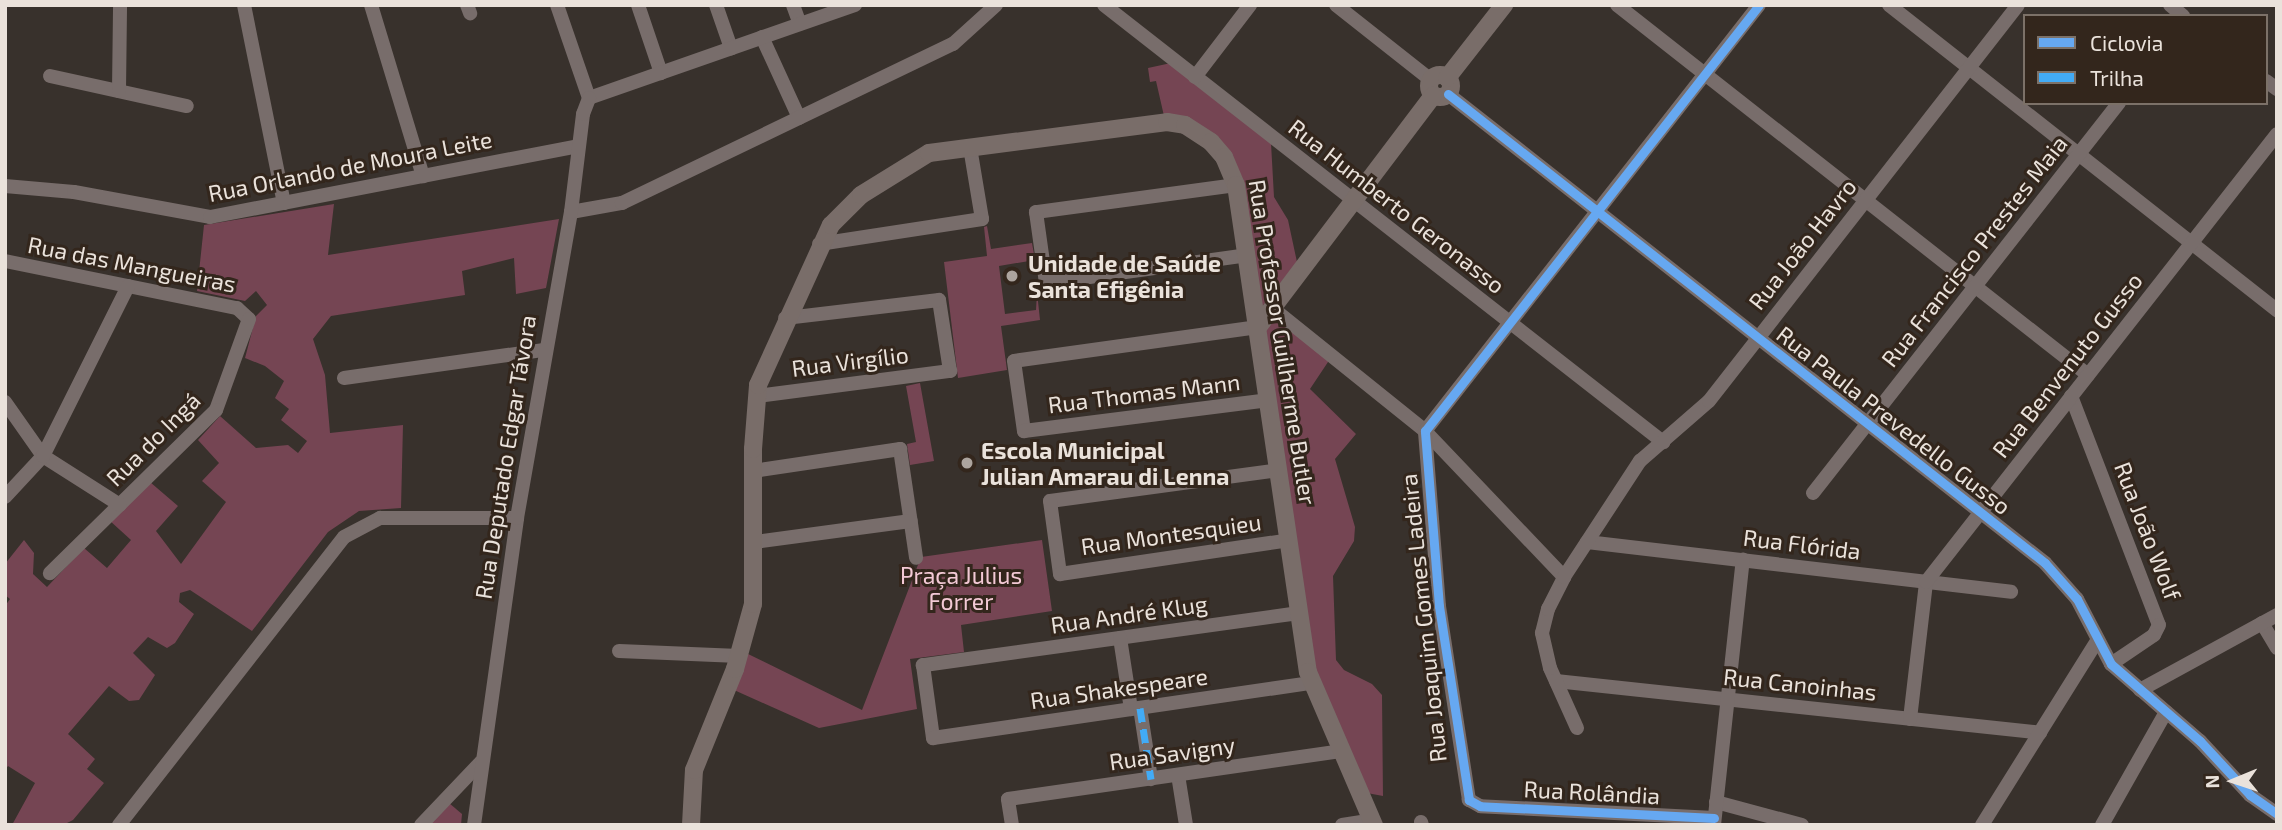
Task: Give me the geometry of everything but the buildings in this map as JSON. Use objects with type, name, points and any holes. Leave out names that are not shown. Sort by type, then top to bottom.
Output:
[{"type":"main road","points":[[1258,327],[1504,5]]},
{"type":"main road","name":"Rua Professor Guilherme Butler","points":[[691,825],[694,770],[739,656],[755,588],[753,471],[757,396],[785,318],[819,244],[840,214],[860,195],[929,153],[1176,123],[1194,130],[1219,150],[1236,185],[1311,683],[1373,822]]},
{"type":"street","points":[[119,91],[120,5]]},
{"type":"street","points":[[244,5],[284,203]]},
{"type":"street","points":[[371,5],[423,176]]},
{"type":"street","points":[[557,5],[589,98],[855,5]]},
{"type":"street","points":[[638,5],[661,73]]},
{"type":"street","points":[[716,5],[731,48]]},
{"type":"street","points":[[793,5],[800,24]]},
{"type":"street","points":[[571,212],[622,203],[953,44],[996,5]]},
{"type":"street","name":"Rua Humberto Geronasso","points":[[1104,5],[1663,442]]},
{"type":"street","points":[[1195,77],[1250,5]]},
{"type":"street","name":"Rua Paula Prevedello Gusso","points":[[1336,5],[2064,581],[2111,664],[2166,712],[2250,795],[2277,814]]},
{"type":"street","points":[[1617,5],[2088,375]]},
{"type":"street","points":[[1425,431],[1759,5]]},
{"type":"street","points":[[1889,5],[2277,310]]},
{"type":"street","name":"Rua João Havro","points":[[1577,728],[1556,681],[1542,633],[1548,609],[1564,578],[1640,461],[1702,408],[2018,5]]},
{"type":"street","points":[[762,37],[799,118]]},
{"type":"street","points":[[50,76],[187,106]]},
{"type":"street","name":"Rua Deputado Edgar Távora","points":[[474,825],[517,518],[544,350],[571,212],[578,146],[589,98]]},
{"type":"street","name":"Rua Francisco Prestes Maia","points":[[1813,493],[2117,105]]},
{"type":"street","name":"Rua Benvenuto Gusso","points":[[1926,582],[2277,134]]},
{"type":"street","name":"Rua Orlando de Moura Leite","points":[[5,186],[84,194],[199,217],[578,146]]},
{"type":"street","points":[[819,244],[982,219],[970,147]]},
{"type":"street","points":[[1236,185],[1036,212],[1046,283],[1248,255]]},
{"type":"street","name":"Rua das Mangueiras","points":[[5,261],[248,314]]},
{"type":"street","points":[[5,497],[43,456],[128,286]]},
{"type":"street","name":"Rua Virgílio","points":[[757,396],[950,371],[939,300],[785,318]]},
{"type":"street","points":[[1272,307],[1425,431],[1564,578]]},
{"type":"street","name":"Rua do Ingá","points":[[50,573],[216,410],[248,325],[248,314]]},
{"type":"street","name":"Rua Thomas Mann","points":[[1258,327],[1014,361],[1024,431],[1269,400]]},
{"type":"street","points":[[344,378],[544,350]]},
{"type":"street","name":"Rua João Wolf","points":[[2071,396],[2159,625],[2154,635],[2111,664]]},
{"type":"street","points":[[5,402],[43,456],[120,505]]},
{"type":"street","name":"Rua Joaquim Gomes Ladeira","points":[[1425,431],[1440,615],[1469,800]]},
{"type":"street","points":[[753,471],[900,449],[916,558]]},
{"type":"street","name":"Rua Montesquieu","points":[[1279,470],[1050,501],[1059,574],[1289,540]]},
{"type":"street","points":[[119,825],[299,591],[350,532],[387,518],[517,518]]},
{"type":"street","points":[[755,542],[911,521]]},
{"type":"street","name":"Rua Flórida","points":[[1587,542],[2011,592]]},
{"type":"street","points":[[1714,821],[1743,560]]},
{"type":"street","points":[[1910,719],[1926,582]]},
{"type":"street","name":"Rua André Klug","points":[[933,738],[923,665],[1299,613]]},
{"type":"street","points":[[2140,690],[2277,615]]},
{"type":"street","points":[[2262,623],[2277,648]]},
{"type":"street","points":[[1120,638],[1151,779]]},
{"type":"street","points":[[1982,825],[2097,641]]},
{"type":"street","points":[[619,651],[739,656]]},
{"type":"street","name":"Rua Canoinhas","points":[[1556,681],[2040,733]]},
{"type":"street","name":"Rua Shakespeare","points":[[933,738],[1311,683]]},
{"type":"street","points":[[2102,825],[2166,712]]},
{"type":"street","name":"Rua Savigny","points":[[1012,825],[1008,800],[1342,751]]},
{"type":"street","points":[[421,825],[481,762]]},
{"type":"street","points":[[1178,775],[1186,825]]},
{"type":"street","name":"Rua Rolândia","points":[[1469,800],[1480,806],[1714,821]]},
{"type":"street","points":[[1716,802],[1802,825]]},
{"type":"street","points":[[1342,825],[1373,822]]},
{"type":"green space","points":[[1171,63],[1271,143],[1274,197],[1288,220],[1297,262],[1261,308],[1237,169],[1164,116],[1156,81],[1150,82],[1148,68]]},
{"type":"green space","points":[[334,204],[328,255],[559,219],[546,288],[516,294],[514,258],[462,271],[465,295],[331,316],[313,339],[325,375],[330,433],[403,425],[401,508],[359,511],[328,532],[252,631],[190,590],[180,593],[179,602],[194,614],[175,643],[167,648],[148,637],[133,653],[155,675],[139,700],[129,701],[109,686],[68,734],[95,759],[87,769],[104,783],[73,820],[63,825],[12,825],[35,783],[8,766],[5,770],[5,606],[10,599],[5,595],[5,564],[24,540],[34,553],[33,574],[47,587],[84,548],[107,568],[131,540],[109,520],[150,482],[178,506],[156,531],[181,564],[226,502],[202,481],[219,463],[198,440],[220,416],[256,448],[288,445],[298,453],[307,441],[281,420],[289,409],[275,398],[284,381],[265,366],[245,358],[256,316],[267,305],[256,291],[245,301],[197,291],[204,225]]},
{"type":"green space","points":[[987,226],[991,249],[1032,243],[1035,260],[999,266],[1005,314],[1036,310],[1037,292],[1040,320],[1001,326],[1007,370],[958,378],[944,262],[987,256],[984,227]]},
{"type":"green space","points":[[1273,315],[1330,359],[1310,389],[1356,434],[1335,459],[1355,527],[1354,541],[1333,576],[1336,660],[1344,670],[1372,684],[1382,695],[1383,796],[1367,793],[1316,678],[1263,329]]},
{"type":"green space","points":[[920,383],[934,461],[910,465],[907,444],[916,442],[906,386]]},
{"type":"green space","name":"Praça Julius Forrer","points":[[1042,540],[1052,611],[961,625],[964,652],[910,659],[917,709],[819,728],[734,690],[746,653],[862,710],[921,557]]},
{"type":"green space","points":[[449,803],[462,814],[461,825],[428,825]]},
{"type":"marked path","points":[[1140,708],[1151,779]]},
{"type":"cycle path","points":[[1714,818],[1480,806],[1469,800],[1439,606],[1425,431],[1759,5]]},
{"type":"cycle path","points":[[1448,94],[2045,563],[2077,599],[2111,664],[2200,741],[2250,795],[2277,814]]},
{"type":"place","name":"Unidade de Saúde Santa Efigênia","points":[[1012,276]]},
{"type":"place","name":"Escola Municipal Julian Amarau di Lenna","points":[[967,463]]}]
